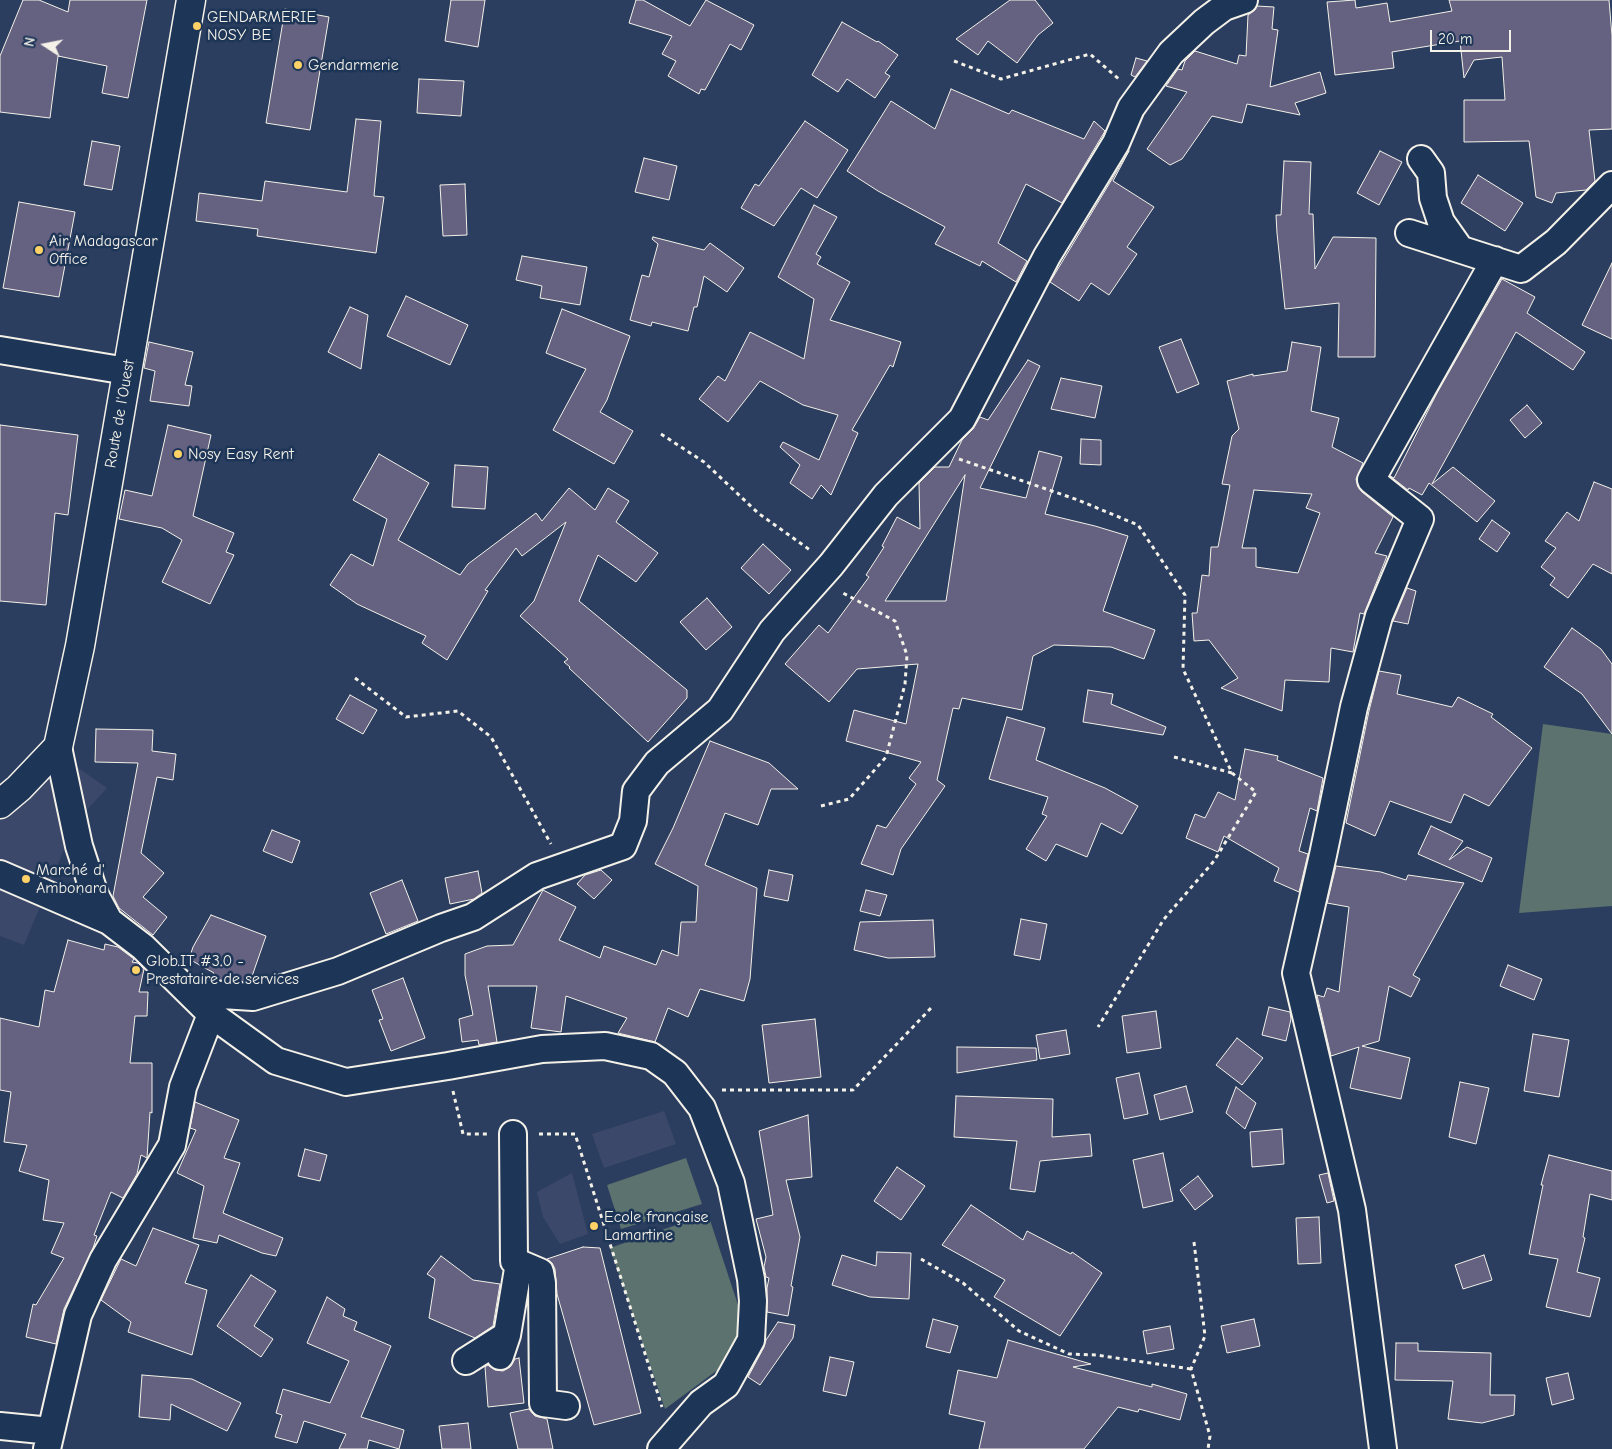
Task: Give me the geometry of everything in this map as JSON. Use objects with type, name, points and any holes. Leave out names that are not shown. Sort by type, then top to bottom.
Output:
[{"type":"main road","name":"Route de l'Ouest","points":[[58,747],[80,646],[191,0]]},
{"type":"main road","points":[[0,804],[19,788],[58,747]]},
{"type":"street","points":[[191,993],[253,997],[338,971],[441,928],[473,917],[537,876],[623,846],[633,821],[636,792],[657,763],[720,710],[772,631],[825,573],[886,496],[962,418],[1047,256],[1099,174],[1116,143],[1131,108],[1171,53],[1204,22],[1224,7],[1244,0]]},
{"type":"street","points":[[1421,159],[1431,173],[1433,198],[1441,222],[1460,249]]},
{"type":"street","points":[[1409,233],[1521,269],[1556,242],[1612,185]]},
{"type":"street","points":[[1383,1449],[1352,1210],[1296,973],[1324,854],[1354,707],[1379,616],[1420,519],[1371,480],[1494,260]]},
{"type":"street","points":[[0,350],[127,372]]},
{"type":"street","points":[[58,747],[79,846],[95,895],[109,921]]},
{"type":"street","points":[[0,874],[109,921],[143,947],[211,1014],[276,1061],[346,1082],[542,1049],[605,1046],[651,1056],[675,1073],[702,1108],[731,1183],[751,1279],[753,1301],[751,1340],[726,1385],[701,1403],[661,1449]]},
{"type":"street","points":[[0,1426],[49,1440],[78,1314],[102,1260],[172,1145],[183,1087],[211,1014]]},
{"type":"street","points":[[513,1134],[514,1261],[540,1272],[542,1283],[543,1403],[566,1406]]},
{"type":"street","points":[[466,1361],[504,1346],[519,1263]]},
{"type":"path","points":[[954,61],[1000,79],[1090,54],[1140,96]]},
{"type":"path","points":[[660,434],[704,462],[825,573],[895,621],[906,655],[905,684],[886,757],[849,799],[821,806]]},
{"type":"path","points":[[930,449],[1078,500],[1138,525],[1185,595],[1183,669],[1232,773]]},
{"type":"path","points":[[355,678],[406,717],[458,711],[491,737],[564,866]]},
{"type":"path","points":[[1098,1027],[1164,919],[1214,861],[1256,792],[1232,773],[1174,757]]},
{"type":"path","points":[[695,1098],[721,1090],[853,1090],[932,1007]]},
{"type":"path","points":[[448,1066],[463,1134],[576,1134],[662,1408]]},
{"type":"path","points":[[1194,1242],[1205,1336],[1191,1369],[1210,1436],[1208,1449]]},
{"type":"path","points":[[921,1259],[963,1283],[1019,1331],[1069,1354],[1096,1354],[1191,1369]]},
{"type":"shaded area","name":"Marché d' Ambonara","points":[[67,760],[107,788],[75,823],[24,945],[0,936],[0,803]]},
{"type":"shaded area","points":[[664,1111],[676,1144],[604,1168],[592,1134]]},
{"type":"shaded area","points":[[572,1173],[588,1234],[560,1244],[543,1217],[537,1192]]},
{"type":"green space","points":[[1543,724],[1612,734],[1612,906],[1519,913]]},
{"type":"green space","points":[[686,1158],[702,1204],[621,1229],[607,1185]]},
{"type":"green space","points":[[708,1214],[743,1320],[727,1363],[665,1409],[610,1248]]},
{"type":"building","points":[[23,0],[39,0],[68,12],[70,0],[147,0],[128,98],[102,93],[107,66],[58,56],[50,118],[0,112],[0,56]]},
{"type":"building","points":[[451,0],[485,0],[478,47],[445,41]]},
{"type":"building","points":[[636,0],[643,0],[690,26],[706,0],[754,25],[741,50],[730,44],[705,90],[701,89],[699,94],[668,76],[676,61],[662,54],[672,36],[629,23]]},
{"type":"building","points":[[1010,0],[1035,0],[1053,23],[1038,35],[1017,63],[988,41],[978,55],[956,39]]},
{"type":"building","points":[[1355,0],[1356,8],[1387,3],[1390,22],[1452,11],[1449,0],[1609,0],[1612,36],[1612,129],[1589,130],[1595,181],[1586,190],[1556,193],[1552,203],[1536,197],[1529,141],[1464,142],[1464,100],[1505,100],[1502,57],[1474,60],[1464,78],[1460,41],[1392,52],[1394,68],[1335,75],[1327,2]]},
{"type":"building","points":[[1257,6],[1274,7],[1272,29],[1278,30],[1270,87],[1320,72],[1326,93],[1295,103],[1300,115],[1247,104],[1242,123],[1212,116],[1182,159],[1170,165],[1147,149],[1187,92],[1166,86],[1178,69],[1182,70],[1185,61],[1195,51],[1237,64],[1239,55],[1246,56],[1248,15]]},
{"type":"building","name":"Gendarmerie","points":[[285,9],[329,17],[310,130],[266,123]]},
{"type":"building","points":[[842,22],[878,41],[898,55],[885,73],[890,76],[875,98],[847,79],[838,92],[812,75]]},
{"type":"building","points":[[1136,58],[1147,61],[1135,77],[1131,75]]},
{"type":"building","points":[[419,79],[464,81],[461,116],[417,113]]},
{"type":"building","points":[[951,89],[1009,114],[1012,110],[1084,139],[1094,121],[1105,131],[1062,203],[1026,184],[998,243],[1027,261],[1016,282],[982,261],[980,266],[935,244],[945,227],[878,191],[847,171],[891,101],[935,129]]},
{"type":"building","points":[[356,119],[381,121],[374,196],[384,197],[376,253],[257,236],[258,229],[196,221],[199,193],[262,201],[265,181],[347,192]]},
{"type":"building","points":[[805,121],[848,150],[817,198],[801,188],[774,226],[741,208],[755,184],[759,186]]},
{"type":"building","points":[[92,141],[120,146],[112,190],[84,185]]},
{"type":"building","points":[[1129,151],[1113,181],[1154,207],[1127,247],[1137,254],[1109,295],[1091,283],[1079,301],[1050,282]]},
{"type":"building","points":[[1380,151],[1402,162],[1379,205],[1357,193]]},
{"type":"building","points":[[644,158],[677,166],[669,200],[635,192]]},
{"type":"building","points":[[1284,161],[1311,162],[1309,214],[1313,214],[1315,269],[1333,237],[1376,238],[1375,357],[1338,357],[1339,303],[1285,309],[1276,215],[1281,215]]},
{"type":"building","points":[[1478,175],[1523,203],[1505,231],[1461,203]]},
{"type":"building","points":[[465,184],[467,235],[443,236],[440,185]]},
{"type":"building","name":"Air Madagascar Office","points":[[19,202],[75,212],[59,297],[3,288]]},
{"type":"building","points":[[814,205],[837,217],[816,254],[821,257],[817,264],[850,282],[830,320],[901,342],[893,367],[890,365],[852,430],[858,433],[831,495],[821,485],[812,499],[790,483],[800,465],[780,447],[783,442],[819,460],[838,415],[803,405],[760,381],[728,422],[699,399],[718,376],[725,381],[750,332],[804,359],[814,299],[778,277]]},
{"type":"building","points":[[653,237],[704,250],[710,243],[744,268],[727,292],[704,276],[697,307],[694,307],[688,331],[652,322],[651,326],[630,320],[642,275],[649,277],[658,244],[652,239]]},
{"type":"building","points":[[522,256],[587,267],[580,305],[540,298],[542,286],[516,280]]},
{"type":"building","points":[[1612,263],[1612,339],[1582,325]]},
{"type":"building","points":[[1502,279],[1535,297],[1527,313],[1585,352],[1573,370],[1516,332],[1432,484],[1453,467],[1495,501],[1477,522],[1429,483],[1422,495],[1409,488],[1408,490],[1390,476],[1394,478],[1437,393]]},
{"type":"building","points":[[406,296],[468,325],[450,365],[387,336]]},
{"type":"building","points":[[350,307],[368,315],[361,369],[328,352]]},
{"type":"building","points":[[562,309],[630,336],[607,400],[600,412],[633,431],[614,464],[553,430],[586,369],[546,353]]},
{"type":"building","points":[[1181,339],[1199,384],[1177,393],[1159,347]]},
{"type":"building","points":[[149,342],[193,352],[185,385],[192,386],[189,406],[150,401],[155,371],[144,368]]},
{"type":"building","points":[[1292,342],[1321,347],[1311,411],[1339,418],[1332,447],[1363,463],[1356,479],[1358,487],[1393,517],[1375,553],[1387,556],[1364,614],[1360,613],[1353,652],[1331,648],[1329,682],[1285,680],[1282,711],[1221,688],[1238,678],[1209,640],[1194,641],[1192,613],[1197,613],[1202,575],[1209,576],[1211,547],[1218,547],[1230,485],[1222,484],[1232,436],[1239,429],[1227,381],[1253,374],[1253,376],[1287,371]],"holes":[[[1254,490],[1312,494],[1306,508],[1320,513],[1298,573],[1256,567],[1256,548],[1242,548]]]},
{"type":"building","points":[[1028,360],[1040,366],[980,488],[1026,498],[1039,451],[1062,457],[1045,514],[1128,536],[1103,611],[1155,630],[1144,659],[1111,647],[1054,645],[1033,656],[1022,710],[962,698],[959,709],[953,708],[937,780],[945,786],[901,849],[893,875],[861,864],[877,825],[886,828],[916,784],[909,778],[921,762],[846,741],[854,710],[906,724],[918,664],[857,669],[829,702],[785,664],[819,625],[828,633],[869,577],[866,575],[884,547],[882,546],[897,517],[920,529],[919,483],[935,467],[949,467],[962,440],[973,429],[980,417],[988,420]],"holes":[[[965,475],[946,601],[885,601]]]},
{"type":"building","points":[[1061,378],[1102,386],[1095,418],[1051,409]]},
{"type":"building","points":[[1527,405],[1542,423],[1525,438],[1510,420]]},
{"type":"building","points":[[0,425],[78,435],[68,515],[55,513],[46,605],[0,601]]},
{"type":"building","points":[[168,425],[211,435],[193,516],[234,533],[226,552],[234,555],[210,604],[162,582],[182,540],[162,528],[119,519],[125,490],[152,496]]},
{"type":"building","points":[[1081,439],[1101,440],[1101,465],[1080,464]]},
{"type":"building","points":[[379,454],[429,483],[398,540],[460,575],[468,564],[536,513],[542,521],[569,488],[595,510],[608,488],[629,501],[616,522],[658,553],[636,582],[598,555],[579,601],[687,690],[687,698],[648,742],[569,668],[564,662],[568,659],[520,616],[534,601],[566,522],[522,556],[516,548],[485,590],[488,591],[447,660],[422,643],[426,636],[357,604],[330,585],[351,554],[373,566],[387,519],[353,500]]},
{"type":"building","points":[[455,465],[488,467],[485,509],[452,507]]},
{"type":"building","points":[[1594,482],[1612,489],[1612,574],[1593,564],[1568,598],[1550,585],[1555,578],[1541,567],[1556,548],[1545,541],[1567,512],[1579,521]]},
{"type":"building","points":[[1492,520],[1510,533],[1497,552],[1479,539]]},
{"type":"building","points":[[763,544],[791,570],[769,594],[741,568]]},
{"type":"building","points":[[1407,588],[1416,591],[1408,624],[1393,621]]},
{"type":"building","points":[[707,598],[732,627],[706,650],[680,622]]},
{"type":"building","points":[[1572,628],[1601,649],[1612,664],[1612,734],[1582,694],[1544,667]]},
{"type":"building","points":[[1379,671],[1401,675],[1397,694],[1452,707],[1458,697],[1493,714],[1491,717],[1532,748],[1489,806],[1464,794],[1451,823],[1390,801],[1375,836],[1346,823]]},
{"type":"building","points":[[1088,690],[1113,694],[1111,704],[1166,727],[1163,735],[1083,722]]},
{"type":"building","points":[[350,695],[377,710],[363,734],[336,719]]},
{"type":"building","points":[[1007,717],[1045,728],[1036,760],[1105,788],[1138,806],[1122,834],[1101,823],[1087,857],[1056,844],[1046,861],[1026,849],[1047,816],[1042,814],[1048,797],[989,779]]},
{"type":"building","points":[[96,729],[153,730],[152,751],[176,754],[173,780],[157,777],[141,853],[164,873],[143,897],[167,917],[153,935],[119,908],[113,896],[138,763],[95,762]]},
{"type":"building","points":[[710,741],[769,763],[798,789],[771,789],[758,825],[725,813],[705,865],[757,888],[750,979],[744,1001],[700,989],[688,1017],[668,1008],[655,1042],[618,1033],[627,1018],[566,996],[561,1032],[531,1028],[537,986],[488,986],[497,1042],[479,1045],[478,1040],[462,1042],[459,1019],[473,1015],[465,975],[465,954],[487,946],[513,945],[543,890],[576,907],[559,940],[600,958],[604,946],[656,965],[662,950],[678,956],[681,922],[696,922],[698,886],[655,864],[673,828]]},
{"type":"building","points":[[1245,749],[1278,756],[1277,760],[1323,778],[1317,811],[1310,808],[1299,851],[1308,854],[1299,892],[1274,881],[1279,868],[1224,836],[1218,852],[1186,838],[1195,814],[1205,818],[1218,792],[1235,800]]},
{"type":"building","points":[[1431,826],[1463,841],[1449,860],[1467,847],[1492,858],[1482,882],[1418,854]]},
{"type":"building","points":[[272,830],[300,841],[292,863],[263,851]]},
{"type":"building","points":[[1336,866],[1381,872],[1406,880],[1408,875],[1464,883],[1413,975],[1420,979],[1411,997],[1389,986],[1379,1041],[1362,1046],[1410,1058],[1401,1099],[1350,1088],[1359,1047],[1331,1056],[1317,995],[1324,997],[1327,988],[1339,992],[1349,907],[1327,903]]},
{"type":"building","points":[[601,870],[612,880],[594,899],[577,884],[585,875]]},
{"type":"building","points":[[769,870],[793,875],[788,901],[764,896]]},
{"type":"building","points":[[478,871],[482,893],[474,899],[450,904],[445,878]]},
{"type":"building","points":[[402,880],[418,921],[386,934],[370,893]]},
{"type":"building","points":[[866,890],[887,895],[880,916],[860,911]]},
{"type":"building","points":[[211,915],[266,936],[250,982],[219,980],[212,977],[214,973],[189,959],[193,947]]},
{"type":"building","points":[[1021,919],[1047,924],[1040,960],[1014,955]]},
{"type":"building","points":[[933,920],[935,957],[888,958],[854,950],[860,922]]},
{"type":"building","points":[[68,940],[104,950],[105,944],[118,947],[134,959],[132,962],[138,963],[144,969],[139,992],[148,992],[147,1016],[135,1016],[130,1063],[152,1063],[152,1113],[150,1112],[147,1158],[141,1155],[137,1174],[123,1198],[111,1192],[94,1235],[97,1236],[93,1248],[64,1309],[56,1344],[26,1337],[33,1304],[36,1305],[64,1258],[51,1253],[64,1223],[43,1220],[49,1180],[19,1171],[27,1145],[4,1142],[11,1092],[0,1090],[0,1018],[39,1027],[45,990],[54,992]]},
{"type":"building","points":[[1508,965],[1542,979],[1534,1000],[1500,986]]},
{"type":"building","points":[[403,978],[425,1038],[391,1051],[379,1020],[383,1019],[372,990]]},
{"type":"building","points":[[1269,1007],[1290,1012],[1291,1019],[1286,1041],[1262,1035]]},
{"type":"building","points":[[1156,1011],[1161,1048],[1127,1053],[1122,1016]]},
{"type":"building","points":[[815,1019],[821,1077],[769,1083],[762,1025]]},
{"type":"building","points":[[1066,1030],[1070,1054],[1040,1059],[1036,1035]]},
{"type":"building","points":[[1533,1034],[1569,1040],[1559,1097],[1524,1091]]},
{"type":"building","points":[[1237,1038],[1263,1058],[1242,1085],[1216,1065]]},
{"type":"building","points":[[957,1047],[1036,1048],[1037,1060],[957,1073]]},
{"type":"building","points":[[1139,1073],[1148,1114],[1124,1119],[1116,1078]]},
{"type":"building","points":[[1460,1082],[1489,1088],[1476,1144],[1449,1137]]},
{"type":"building","points":[[1186,1086],[1193,1112],[1160,1120],[1154,1095]]},
{"type":"building","points":[[1236,1087],[1256,1103],[1245,1129],[1226,1113]]},
{"type":"building","points":[[956,1096],[1053,1099],[1052,1137],[1090,1134],[1092,1156],[1040,1161],[1035,1192],[1010,1189],[1017,1141],[954,1137]]},
{"type":"building","points":[[195,1102],[239,1120],[224,1158],[240,1163],[223,1213],[283,1238],[276,1256],[262,1253],[219,1235],[217,1243],[193,1238],[204,1186],[177,1173],[196,1130],[190,1128]]},
{"type":"building","points":[[808,1115],[812,1177],[786,1180],[800,1237],[791,1286],[793,1287],[788,1316],[767,1312],[769,1278],[766,1277],[764,1267],[766,1257],[756,1219],[773,1215],[759,1131]]},
{"type":"building","points":[[1282,1129],[1284,1164],[1252,1167],[1250,1132]]},
{"type":"building","points":[[305,1149],[327,1155],[320,1181],[298,1176]]},
{"type":"building","points":[[1163,1153],[1173,1201],[1143,1208],[1133,1160]]},
{"type":"building","points":[[1549,1155],[1612,1171],[1612,1200],[1590,1194],[1583,1237],[1585,1238],[1577,1272],[1600,1278],[1590,1317],[1546,1307],[1558,1259],[1529,1254],[1543,1185],[1541,1185]]},
{"type":"building","points":[[897,1167],[925,1186],[901,1220],[874,1201]]},
{"type":"building","points":[[1328,1173],[1334,1201],[1327,1203],[1319,1175]]},
{"type":"building","points":[[1198,1176],[1213,1196],[1195,1210],[1180,1190]]},
{"type":"building","points":[[971,1205],[1023,1240],[1027,1231],[1071,1254],[1072,1252],[1102,1273],[1060,1336],[994,1297],[1005,1280],[942,1245]]},
{"type":"building","points":[[1319,1217],[1321,1263],[1298,1264],[1296,1218]]},
{"type":"building","points":[[153,1228],[199,1245],[185,1283],[207,1290],[192,1355],[128,1332],[131,1322],[101,1300],[121,1259],[136,1266]]},
{"type":"building","points":[[583,1247],[600,1248],[641,1413],[594,1425],[557,1294],[555,1269],[547,1259]]},
{"type":"building","points":[[877,1252],[911,1253],[909,1299],[870,1297],[832,1285],[842,1255],[876,1266]]},
{"type":"building","points":[[1484,1255],[1492,1280],[1463,1289],[1455,1265]]},
{"type":"building","points":[[441,1256],[473,1280],[500,1284],[493,1326],[475,1338],[429,1318],[435,1279],[427,1274]]},
{"type":"building","points":[[251,1275],[276,1291],[254,1326],[273,1339],[261,1357],[217,1326]]},
{"type":"building","points":[[327,1297],[345,1309],[343,1316],[357,1322],[354,1330],[391,1346],[361,1417],[404,1430],[399,1449],[369,1440],[367,1449],[339,1449],[346,1434],[304,1421],[297,1443],[275,1437],[282,1415],[276,1413],[283,1389],[330,1403],[349,1361],[307,1343]]},
{"type":"building","points":[[933,1319],[958,1326],[950,1353],[926,1347]]},
{"type":"building","points":[[1254,1319],[1260,1346],[1227,1353],[1221,1326]]},
{"type":"building","points":[[778,1322],[795,1325],[793,1338],[760,1385],[748,1377],[766,1340]]},
{"type":"building","points":[[1170,1326],[1174,1349],[1147,1354],[1143,1331]]},
{"type":"building","points":[[1008,1340],[1091,1364],[1073,1367],[1152,1387],[1152,1384],[1187,1394],[1180,1420],[1139,1409],[1138,1412],[1118,1407],[1084,1449],[979,1449],[985,1422],[949,1414],[958,1370],[997,1378]]},
{"type":"building","points":[[1396,1343],[1418,1343],[1418,1351],[1491,1353],[1490,1395],[1515,1395],[1514,1415],[1482,1423],[1448,1419],[1453,1381],[1395,1380]]},
{"type":"building","points":[[830,1357],[854,1362],[846,1396],[823,1391]]},
{"type":"building","points":[[519,1358],[524,1403],[488,1407],[485,1367],[488,1365],[495,1370],[503,1371],[510,1367],[515,1359]]},
{"type":"building","points":[[1568,1373],[1574,1399],[1552,1405],[1546,1378]]},
{"type":"building","points":[[142,1375],[192,1379],[241,1403],[227,1431],[171,1404],[170,1420],[139,1417]]},
{"type":"building","points":[[529,1409],[535,1416],[547,1419],[553,1449],[518,1449],[510,1413]]},
{"type":"building","points":[[468,1423],[471,1449],[442,1449],[439,1426]]},
{"type":"place","name":"GENDARMERIE NOSY BE","points":[[197,26]]},
{"type":"place","name":"Gendarmerie","points":[[298,65]]},
{"type":"place","name":"Air Madagascar Office","points":[[39,250]]},
{"type":"place","name":"Nosy Easy Rent","points":[[178,454]]},
{"type":"place","name":"Marché d' Ambonara","points":[[26,879]]},
{"type":"place","name":"Glob.IT #3.0 - Prestataire de services","points":[[136,970]]},
{"type":"place","name":"Ecole française Lamartine","points":[[594,1226]]}]
